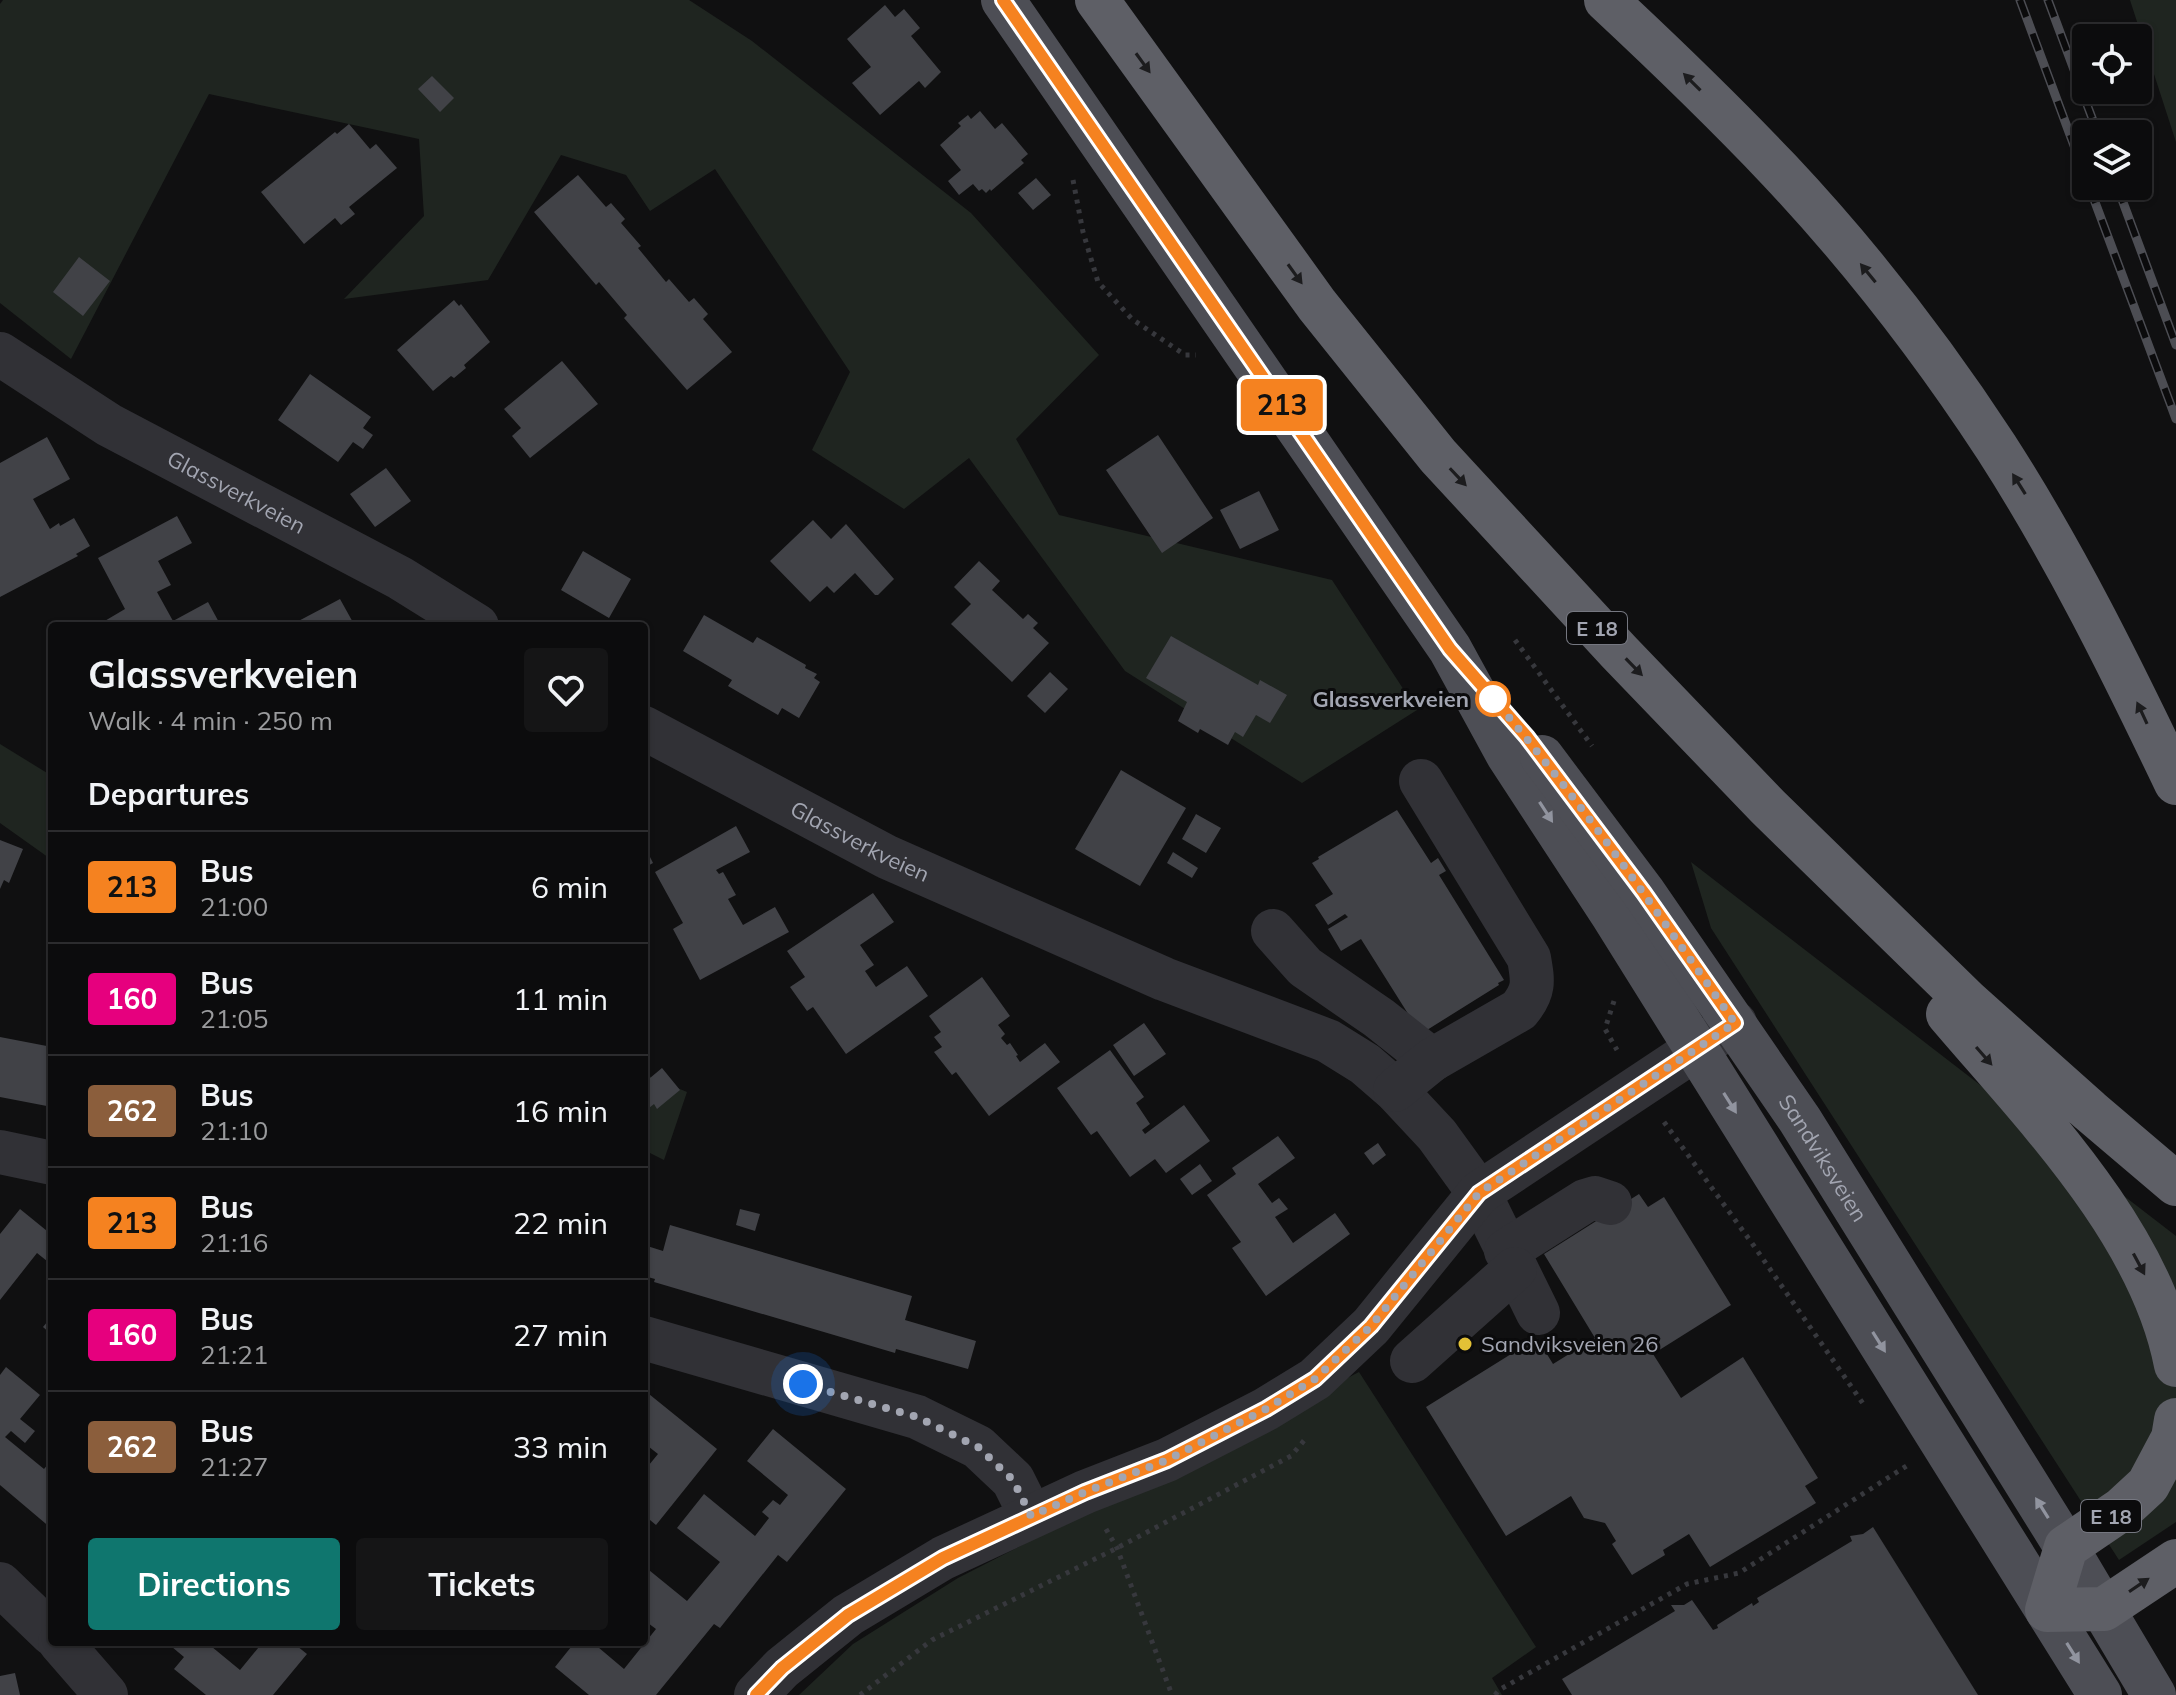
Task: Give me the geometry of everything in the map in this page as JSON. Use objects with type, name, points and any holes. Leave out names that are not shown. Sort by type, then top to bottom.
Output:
[{"type":"highway","name":"E 18","points":[[1097,0],[1317,305],[1438,456],[1768,807],[1968,1002],[2176,1184]]},
{"type":"highway","points":[[1606,0],[1780,171],[1846,246],[1945,374],[1996,447],[2063,558],[2124,674],[2176,783]]},
{"type":"highway","name":"E 18","points":[[1768,807],[2022,1100],[2093,1189],[2139,1262],[2158,1302],[2171,1338],[2176,1365]]},
{"type":"highway","name":"E 18","points":[[2047,1610],[2066,1547],[2122,1509],[2148,1485],[2173,1438],[2176,1420]]},
{"type":"highway","points":[[2047,1610],[2104,1609],[2176,1561]]},
{"type":"main road","name":"Sandviksveien","points":[[1003,0],[1450,649],[1508,755],[1696,1048],[2100,1695]]},
{"type":"main road","name":"Sandviksveien","points":[[1450,649],[1527,737],[1644,893],[1735,1023],[1800,1120],[2066,1547],[2154,1695]]},
{"type":"street","name":"Glassverkveien","points":[[0,354],[109,425],[400,578],[471,622]]},
{"type":"street","name":"Glassverkveien","points":[[648,730],[887,857],[1164,979],[1328,1041],[1365,1064],[1395,1090],[1437,1135],[1479,1193],[1538,1313]]},
{"type":"street","points":[[1395,1090],[1432,1060],[1519,1010],[1529,998],[1533,981],[1529,958],[1421,781]]},
{"type":"street","points":[[1273,931],[1305,967],[1379,1018],[1432,1060]]},
{"type":"street","points":[[756,1695],[782,1668],[848,1615],[943,1558],[1085,1492],[1167,1460],[1266,1409],[1315,1379],[1371,1326],[1479,1193],[1735,1023]]},
{"type":"street","points":[[0,1152],[48,1162]]},
{"type":"street","points":[[1412,1361],[1511,1260],[1585,1201],[1595,1198],[1610,1203]]},
{"type":"street","points":[[648,1339],[917,1417],[978,1447],[1013,1480],[1031,1516]]},
{"type":"street","points":[[0,1584],[48,1630]]},
{"type":"street","points":[[63,1646],[106,1695]]},
{"type":"path","points":[[1495,1695],[1687,1584],[1739,1573],[1909,1464]]},
{"type":"path","points":[[860,1695],[932,1640],[1117,1548],[1172,1695]]},
{"type":"shaded area","points":[[3,0],[689,0],[752,41],[971,213],[1099,355],[1016,439],[1059,515],[1332,580],[1417,710],[1302,783],[1125,671],[969,458],[904,509],[812,450],[850,372],[715,169],[650,211],[626,175],[561,155],[488,280],[344,299],[424,216],[419,139],[209,94],[71,359],[0,303],[0,4]]},
{"type":"shaded area","points":[[2130,0],[2176,0],[2176,142],[2152,68],[2152,24],[2138,24]]},
{"type":"shaded area","points":[[0,744],[48,774],[48,857],[0,823]]},
{"type":"shaded area","points":[[1691,862],[2176,1236],[2176,1522],[2119,1560],[1711,928]]},
{"type":"shaded area","points":[[648,1076],[687,1092],[664,1160],[648,1152]]},
{"type":"shaded area","points":[[1359,1372],[1536,1647],[1492,1678],[1502,1695],[799,1695],[853,1644],[958,1578]]},
{"type":"building","points":[[885,5],[895,17],[904,9],[920,28],[911,36],[941,72],[925,88],[919,81],[880,115],[852,83],[871,67],[847,39]]},
{"type":"building","points":[[432,76],[454,98],[440,112],[418,89]]},
{"type":"building","points":[[980,111],[995,129],[1002,123],[1028,154],[1021,160],[1024,163],[991,191],[979,191],[973,184],[959,195],[948,181],[961,170],[940,145],[961,126],[958,123],[968,115],[971,119]]},
{"type":"building","points":[[349,124],[370,149],[376,144],[397,168],[349,207],[355,214],[341,225],[335,218],[304,244],[261,192]]},
{"type":"building","points":[[578,175],[606,207],[611,203],[625,219],[621,223],[666,282],[669,279],[689,302],[694,298],[708,314],[703,319],[732,352],[687,390],[624,318],[627,315],[599,282],[596,285],[534,212]]},
{"type":"building","points":[[1036,178],[1051,195],[1033,210],[1018,193]]},
{"type":"building","points":[[79,257],[110,281],[83,316],[53,292]]},
{"type":"building","points":[[454,300],[459,306],[461,304],[490,342],[464,365],[466,368],[433,391],[397,350]]},
{"type":"building","points":[[562,361],[598,404],[530,458],[512,436],[521,428],[504,409]]},
{"type":"building","points":[[310,374],[371,417],[363,428],[373,435],[363,449],[353,442],[338,462],[278,420]]},
{"type":"building","points":[[1158,435],[1213,518],[1162,553],[1106,470]]},
{"type":"building","points":[[47,437],[70,479],[33,499],[50,529],[74,518],[90,546],[76,554],[78,556],[0,597],[0,463]]},
{"type":"building","points":[[386,468],[411,501],[375,527],[350,494]]},
{"type":"building","points":[[1259,491],[1279,530],[1240,549],[1220,510]]},
{"type":"building","points":[[177,516],[192,543],[158,561],[171,585],[157,592],[173,621],[208,602],[219,622],[103,622],[125,609],[98,558]]},
{"type":"building","points":[[813,520],[831,539],[846,524],[894,579],[875,595],[855,573],[834,593],[827,586],[810,602],[770,561]]},
{"type":"building","points":[[583,551],[631,579],[609,618],[561,590]]},
{"type":"building","points":[[979,561],[1000,581],[992,590],[1023,619],[1028,614],[1038,623],[1033,628],[1049,643],[1012,682],[951,624],[971,604],[954,587]]},
{"type":"building","points":[[340,599],[353,622],[297,622]]},
{"type":"building","points":[[704,615],[753,643],[757,637],[817,674],[814,678],[820,682],[799,718],[782,708],[778,715],[728,686],[732,680],[683,651]]},
{"type":"building","points":[[1171,636],[1258,685],[1260,680],[1287,695],[1270,723],[1256,715],[1243,737],[1235,732],[1228,745],[1178,721],[1187,702],[1146,678]]},
{"type":"building","points":[[1050,672],[1068,689],[1045,713],[1027,696]]},
{"type":"building","points":[[1121,770],[1186,808],[1140,886],[1075,849]]},
{"type":"building","points":[[1397,810],[1431,863],[1438,858],[1446,871],[1439,875],[1504,980],[1427,1030],[1417,1028],[1361,939],[1341,951],[1328,929],[1348,917],[1345,914],[1328,925],[1315,905],[1333,894],[1312,863]]},
{"type":"building","points":[[1196,814],[1221,828],[1206,853],[1182,839]]},
{"type":"building","points":[[736,826],[750,852],[716,870],[719,874],[723,872],[736,895],[728,899],[743,925],[775,907],[789,932],[700,980],[673,929],[683,923],[655,872]]},
{"type":"building","points":[[0,840],[23,849],[9,883],[4,880],[0,889]]},
{"type":"building","points":[[1173,852],[1198,868],[1192,878],[1167,863]]},
{"type":"building","points":[[873,893],[894,922],[860,945],[874,965],[865,971],[876,987],[907,966],[928,996],[846,1054],[813,1007],[807,1011],[790,987],[805,977],[787,951]]},
{"type":"building","points":[[982,977],[1010,1016],[998,1025],[1005,1034],[1001,1038],[1007,1045],[1010,1043],[1020,1062],[1045,1043],[1060,1062],[989,1116],[956,1072],[952,1075],[934,1052],[942,1047],[934,1037],[941,1032],[929,1016]]},
{"type":"building","points":[[1144,1023],[1166,1054],[1134,1076],[1113,1045]]},
{"type":"building","points":[[0,1037],[48,1046],[48,1106],[0,1097]]},
{"type":"building","points":[[1110,1050],[1144,1097],[1136,1103],[1150,1124],[1142,1130],[1145,1134],[1184,1105],[1210,1141],[1166,1173],[1155,1159],[1130,1177],[1097,1131],[1091,1135],[1057,1088]]},
{"type":"building","points":[[662,1068],[680,1090],[657,1109],[654,1104],[649,1108],[648,1080]]},
{"type":"building","points":[[1278,1136],[1295,1158],[1258,1184],[1272,1203],[1279,1198],[1288,1209],[1275,1217],[1293,1243],[1335,1213],[1350,1234],[1266,1296],[1232,1248],[1241,1242],[1207,1195],[1236,1174],[1232,1168]]},
{"type":"building","points":[[1378,1143],[1386,1155],[1373,1165],[1364,1153]]},
{"type":"building","points":[[1200,1164],[1212,1181],[1192,1195],[1180,1179]]},
{"type":"building","points":[[1639,1194],[1648,1207],[1664,1197],[1731,1305],[1653,1354],[1681,1398],[1743,1357],[1818,1478],[1805,1486],[1816,1503],[1710,1567],[1689,1534],[1663,1550],[1665,1555],[1632,1575],[1612,1544],[1616,1541],[1605,1523],[1584,1518],[1571,1496],[1506,1536],[1426,1407],[1537,1338],[1553,1364],[1595,1338],[1544,1254]]},
{"type":"building","points":[[20,1209],[48,1232],[48,1262],[37,1253],[0,1300],[0,1234]]},
{"type":"building","points":[[740,1209],[760,1214],[755,1231],[736,1225]]},
{"type":"building","points":[[670,1225],[912,1296],[905,1320],[976,1341],[968,1369],[896,1349],[895,1353],[654,1282],[655,1279],[648,1277],[648,1246],[663,1251]]},
{"type":"building","points":[[6,1367],[40,1395],[20,1419],[35,1431],[25,1443],[11,1431],[5,1437],[44,1469],[48,1464],[48,1526],[0,1485],[0,1375]]},
{"type":"building","points":[[648,1393],[717,1449],[656,1525],[648,1518],[648,1466],[658,1454],[648,1446]]},
{"type":"building","points":[[773,1429],[846,1489],[787,1562],[778,1555],[720,1628],[714,1624],[656,1695],[589,1695],[555,1667],[572,1646],[597,1646],[624,1669],[642,1646],[648,1646],[648,1639],[656,1629],[648,1623],[648,1569],[687,1601],[720,1562],[677,1528],[704,1494],[755,1536],[769,1518],[762,1512],[773,1500],[780,1505],[788,1495],[747,1461]]},
{"type":"building","points":[[1873,1527],[1978,1695],[1572,1695],[1562,1679],[1675,1611],[1671,1605],[1684,1605],[1692,1600],[1713,1630],[1718,1628],[1717,1625],[1752,1603],[1753,1606],[1759,1602],[1757,1598],[1852,1541],[1850,1536],[1863,1534]]},
{"type":"building","points":[[171,1646],[211,1646],[240,1670],[260,1646],[297,1646],[307,1654],[273,1695],[206,1695],[174,1669],[184,1657]]},
{"type":"building","points":[[15,1673],[20,1695],[0,1695],[0,1676]]},
{"type":"railway","points":[[2020,0],[2072,140]]},
{"type":"railway","points":[[2048,0],[2093,120]]},
{"type":"railway","points":[[2094,200],[2176,419]]},
{"type":"railway","points":[[2122,200],[2176,345]]},
{"type":"bus line","name":"213","points":[[756,1695],[782,1668],[848,1615],[943,1558],[1085,1492],[1167,1460],[1266,1409],[1315,1379],[1371,1326],[1479,1193],[1735,1023],[1644,893],[1527,737],[1450,649],[1003,0]]},
{"type":"place","name":"Glassverkveien","points":[[1493,699]]},
{"type":"place","name":"Sandviksveien 26","points":[[1465,1344]]},
{"type":"route","points":[[803,1384],[917,1417],[978,1447],[1013,1480],[1031,1516],[1167,1460],[1266,1409],[1315,1379],[1371,1326],[1479,1193],[1735,1023],[1527,737],[1488,693],[1493,699]]}]
